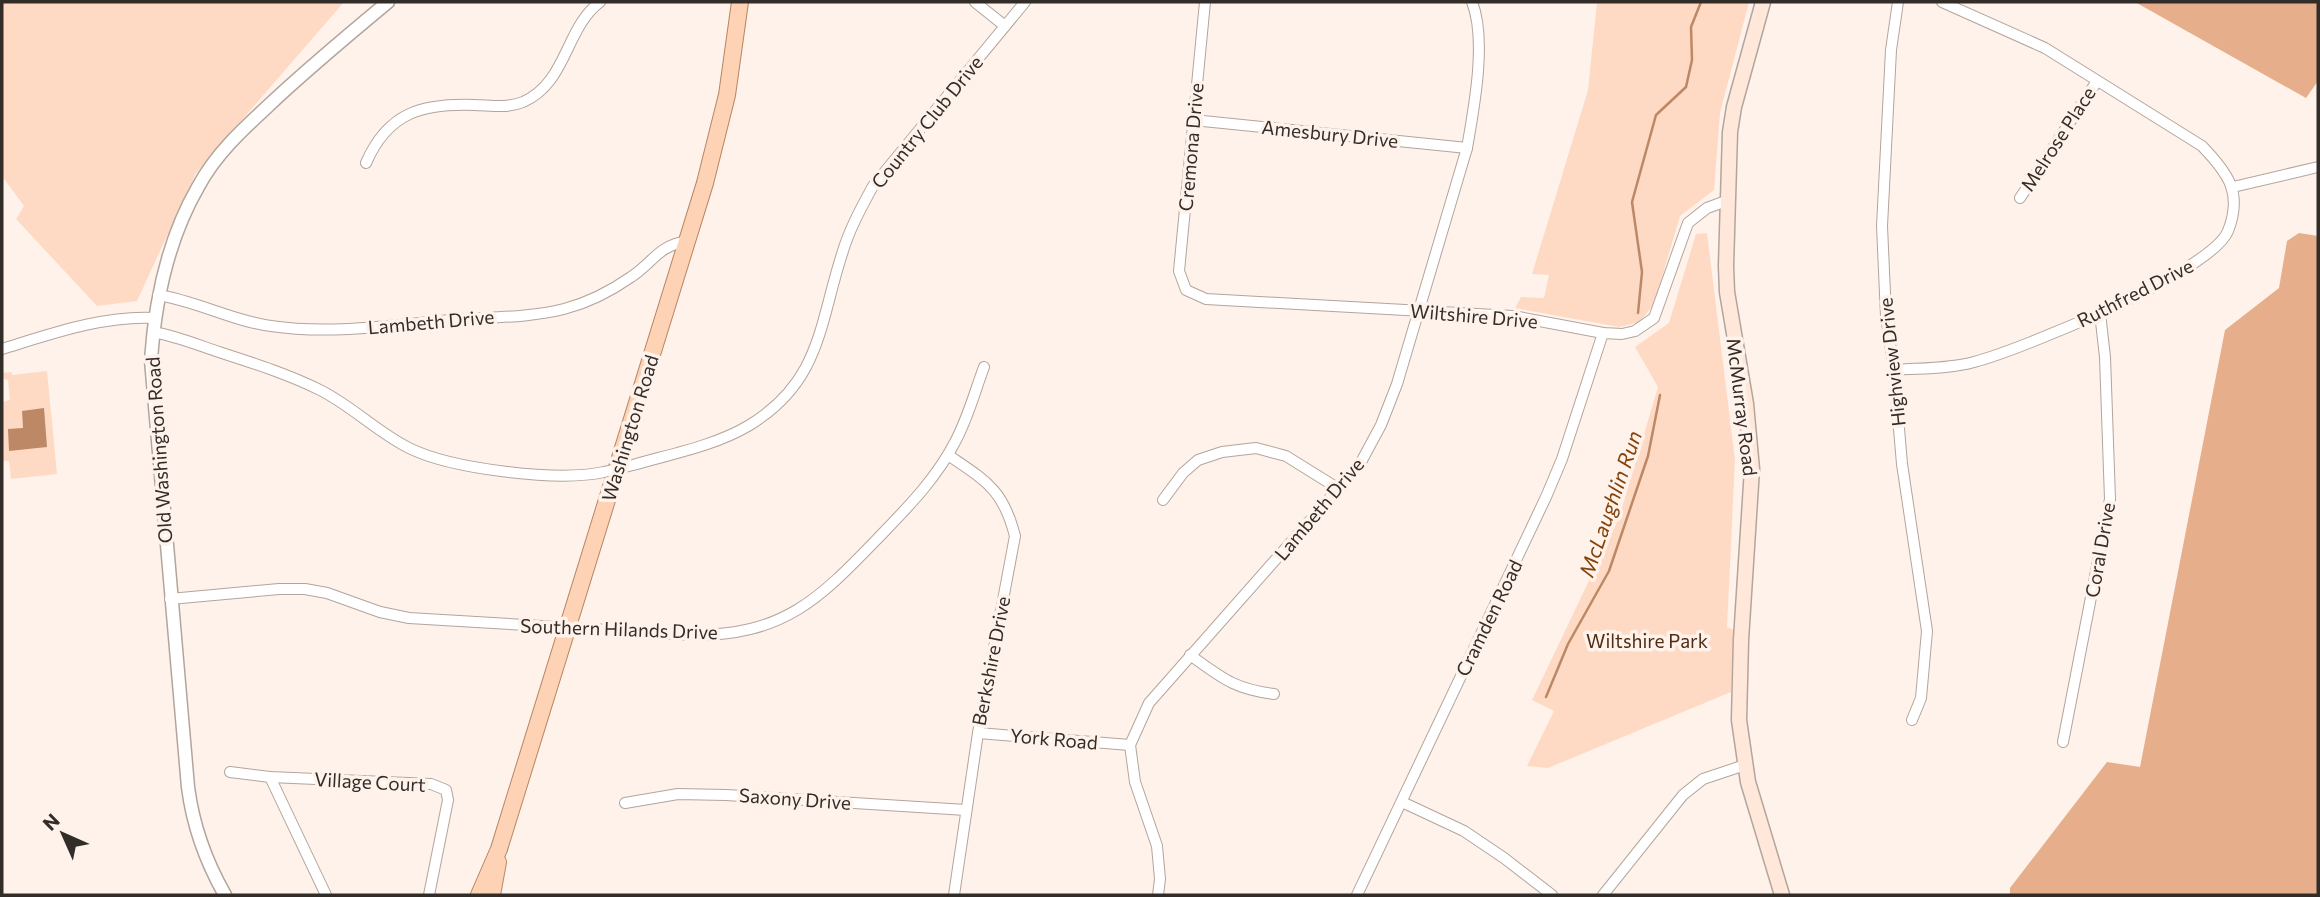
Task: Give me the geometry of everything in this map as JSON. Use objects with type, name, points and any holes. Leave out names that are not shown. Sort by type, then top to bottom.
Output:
[{"type":"main road","name":"Washington Road","points":[[479,895],[499,849],[688,241],[721,125],[740,2]]},
{"type":"main road","name":"McMurray Road","points":[[1763,2],[1734,107],[1730,132],[1726,201],[1727,292],[1745,404],[1752,469],[1739,720],[1755,809],[1782,895]]},
{"type":"main road","name":"Washington Road","points":[[492,895],[499,849]]},
{"type":"street","name":"Old Washington Road","points":[[225,895],[200,844],[192,815],[170,599],[151,360],[158,295],[174,239],[197,187],[232,139],[312,65],[388,2]]},
{"type":"street","points":[[366,163],[382,135],[415,111],[433,106],[514,105],[534,95],[555,73],[585,17],[600,2]]},
{"type":"street","points":[[975,2],[1004,26]]},
{"type":"street","name":"Country Club Drive","points":[[2,349],[59,332],[134,317],[320,390],[390,437],[427,455],[537,475],[579,476],[604,472],[697,446],[739,430],[765,415],[802,376],[817,345],[841,254],[873,186],[1025,2]]},
{"type":"street","name":"Cremona Drive","points":[[1186,290],[1179,271],[1205,2]]},
{"type":"street","name":"Lambeth Drive","points":[[1130,746],[1149,703],[1360,464],[1381,425],[1397,384],[1467,148],[1473,113],[1479,36],[1472,2]]},
{"type":"street","name":"Highview Drive","points":[[1898,2],[1891,50],[1882,226],[1886,316],[1894,370],[1902,464],[1927,631],[1921,698],[1912,720]]},
{"type":"street","points":[[1942,2],[2045,48],[2202,146],[2222,167],[2234,187],[2318,167]]},
{"type":"street","name":"Melrose Place","points":[[2020,198],[2097,81]]},
{"type":"street","name":"Amesbury Drive","points":[[1193,120],[1467,148]]},
{"type":"street","name":"Ruthfred Drive","points":[[1894,370],[1971,363],[2017,349],[2100,313],[2208,254],[2227,233],[2233,211],[2234,187]]},
{"type":"street","name":"Wiltshire Drive","points":[[1186,290],[1206,299],[1513,316],[1603,333],[1622,334],[1635,331],[1654,318],[1688,223],[1706,208],[1726,201]]},
{"type":"street","name":"Lambeth Drive","points":[[158,295],[184,300],[251,323],[301,329],[341,329],[524,314],[563,309],[586,301],[631,278],[666,247],[688,241]]},
{"type":"street","name":"Coral Drive","points":[[2063,742],[2110,499],[2105,357],[2100,313]]},
{"type":"street","name":"Cramden Road","points":[[1357,895],[1546,497],[1562,459],[1603,333]]},
{"type":"street","name":"Southern Hilands Drive","points":[[170,599],[305,589],[339,596],[380,612],[409,618],[706,636],[751,629],[776,621],[808,604],[835,583],[917,498],[948,455],[962,427],[985,366]]},
{"type":"street","points":[[1163,500],[1183,473],[1198,460],[1222,452],[1256,448],[1286,456],[1339,489]]},
{"type":"street","name":"Berkshire Drive","points":[[948,455],[984,480],[1000,496],[1009,511],[1015,536],[978,733],[954,895]]},
{"type":"street","points":[[1191,655],[1231,684],[1274,694]]},
{"type":"street","name":"York Road","points":[[978,733],[1130,746]]},
{"type":"street","points":[[1130,746],[1135,782],[1157,846],[1160,879],[1158,895]]},
{"type":"street","points":[[1603,895],[1683,795],[1703,779],[1745,765]]},
{"type":"street","name":"Village Court","points":[[230,772],[270,778],[431,784],[446,790],[448,800],[429,895]]},
{"type":"street","points":[[270,778],[326,895]]},
{"type":"street","name":"Saxony Drive","points":[[625,803],[678,794],[714,794],[966,810]]},
{"type":"street","points":[[1402,802],[1464,831],[1552,895]]},
{"type":"green space","points":[[2,2],[344,2],[196,173],[137,301],[97,306],[16,219],[24,206],[2,176]]},
{"type":"green space","points":[[1597,2],[1749,2],[1720,113],[1714,190],[1680,216],[1654,304],[1640,322],[1619,327],[1515,308],[1521,297],[1544,298],[1549,275],[1532,274],[1588,90]]},
{"type":"green space","name":"Wiltshire Park","points":[[1707,233],[1735,460],[1727,627],[1734,630],[1731,692],[1548,768],[1527,766],[1554,711],[1532,700],[1619,518],[1658,387],[1635,347],[1669,323],[1696,234]]},
{"type":"green space","points":[[47,371],[57,474],[11,479],[9,461],[2,461],[2,402],[10,400],[8,380],[4,379],[3,373],[12,372],[12,375]]},
{"type":"shaded area","points":[[2135,2],[2318,2],[2318,81],[2306,98]]},
{"type":"shaded area","points":[[2299,233],[2318,236],[2318,895],[2010,895],[2010,888],[2107,762],[2140,767],[2225,330],[2279,288],[2287,241]]},
{"type":"shaded area","points":[[44,408],[47,447],[9,451],[8,429],[23,428],[22,411]]},
{"type":"waterway","name":"McLaughlin Run","points":[[1638,313],[1642,272],[1632,202],[1656,115],[1686,87],[1692,60],[1691,27],[1701,2]]},
{"type":"waterway","name":"McLaughlin Run","points":[[1546,697],[1568,644],[1609,571],[1648,456],[1660,395]]}]
